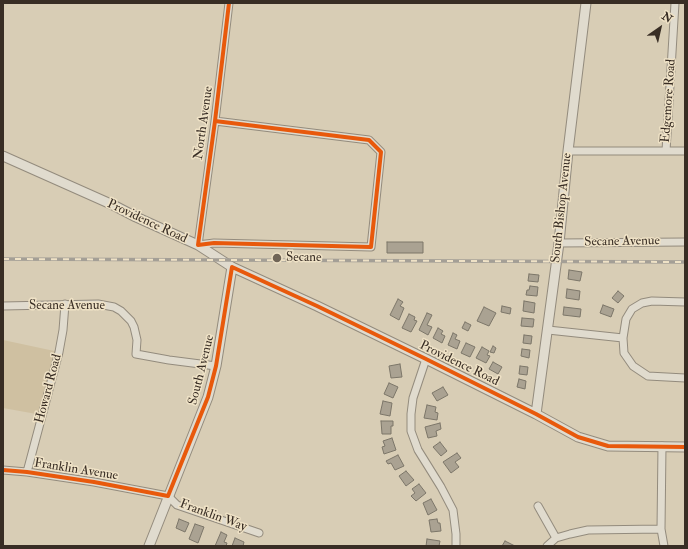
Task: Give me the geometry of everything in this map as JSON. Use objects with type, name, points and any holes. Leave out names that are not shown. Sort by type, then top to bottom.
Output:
[{"type":"street","name":"North Avenue","points":[[198,245],[229,3]]},
{"type":"street","name":"South Bishop Avenue","points":[[536,414],[559,243],[568,152],[586,3]]},
{"type":"street","name":"Edgemore Road","points":[[666,151],[675,3]]},
{"type":"street","points":[[198,245],[214,243],[371,247],[380,152],[369,140],[215,121]]},
{"type":"street","points":[[568,152],[685,151]]},
{"type":"street","name":"Providence Road","points":[[3,156],[198,245],[232,267],[426,359],[536,414],[578,437],[608,446],[685,447]]},
{"type":"street","name":"Secane Avenue","points":[[559,243],[685,242]]},
{"type":"street","name":"South Avenue","points":[[149,546],[208,397],[216,366],[232,267]]},
{"type":"street","points":[[685,302],[642,302],[632,309],[626,319],[623,338],[624,353],[633,366],[648,376],[685,378]]},
{"type":"street","name":"Howard Road","points":[[27,472],[59,352],[63,330],[65,304]]},
{"type":"street","name":"Secane Avenue","points":[[3,306],[98,304],[114,307],[127,316],[134,327],[137,340],[136,354],[216,366]]},
{"type":"street","points":[[548,330],[623,338]]},
{"type":"street","points":[[426,359],[413,398],[411,414],[412,431],[418,450],[441,487],[453,510],[456,546]]},
{"type":"street","points":[[662,446],[662,529],[664,546]]},
{"type":"street","name":"Franklin Avenue","points":[[3,470],[94,482],[168,496]]},
{"type":"street","name":"Franklin Way","points":[[168,496],[177,505],[259,533]]},
{"type":"street","points":[[538,506],[556,538]]},
{"type":"street","points":[[547,546],[556,538],[588,530],[662,529]]},
{"type":"shaded area","points":[[3,340],[59,352],[42,415],[3,408]]},
{"type":"building","points":[[387,242],[423,242],[423,253],[387,253]]},
{"type":"building","points":[[569,270],[582,272],[580,281],[568,279]]},
{"type":"building","points":[[529,274],[539,275],[538,282],[528,281]]},
{"type":"building","points":[[530,286],[538,287],[537,296],[526,295]]},
{"type":"building","points":[[567,289],[580,291],[579,300],[566,298]]},
{"type":"building","points":[[618,291],[624,296],[618,303],[612,298]]},
{"type":"building","points":[[398,299],[403,302],[400,306],[404,308],[399,320],[390,315]]},
{"type":"building","points":[[524,301],[535,303],[534,313],[523,311]]},
{"type":"building","points":[[603,305],[614,309],[611,317],[600,313]]},
{"type":"building","points":[[502,306],[511,308],[510,314],[501,312]]},
{"type":"building","points":[[484,307],[496,313],[489,326],[477,321]]},
{"type":"building","points":[[564,307],[581,309],[580,317],[563,315]]},
{"type":"building","points":[[427,313],[432,315],[427,325],[432,327],[428,335],[419,330]]},
{"type":"building","points":[[409,314],[415,317],[414,320],[417,321],[411,332],[402,328]]},
{"type":"building","points":[[522,318],[534,319],[533,327],[521,326]]},
{"type":"building","points":[[465,322],[471,325],[468,331],[462,328]]},
{"type":"building","points":[[438,328],[443,331],[441,334],[445,336],[442,343],[433,338]]},
{"type":"building","points":[[453,333],[457,335],[455,339],[460,341],[457,349],[448,345]]},
{"type":"building","points":[[524,335],[532,336],[531,344],[523,343]]},
{"type":"building","points":[[466,343],[475,347],[470,357],[461,353]]},
{"type":"building","points":[[493,346],[496,348],[494,353],[490,352]]},
{"type":"building","points":[[482,347],[489,351],[487,355],[490,356],[486,363],[476,358]]},
{"type":"building","points":[[522,349],[530,350],[529,358],[521,356]]},
{"type":"building","points":[[493,362],[502,367],[498,374],[489,369]]},
{"type":"building","points":[[400,364],[402,377],[391,378],[389,366]]},
{"type":"building","points":[[520,366],[528,367],[527,375],[519,374]]},
{"type":"building","points":[[519,379],[526,381],[525,389],[517,387]]},
{"type":"building","points":[[389,383],[398,387],[393,398],[384,394]]},
{"type":"building","points":[[443,387],[448,395],[437,401],[432,393]]},
{"type":"building","points":[[383,401],[392,403],[390,416],[380,414]]},
{"type":"building","points":[[427,405],[436,407],[435,412],[438,413],[437,420],[424,418]]},
{"type":"building","points":[[381,421],[393,421],[393,426],[391,426],[391,434],[382,434]]},
{"type":"building","points":[[440,423],[441,429],[436,431],[437,436],[428,438],[425,427]]},
{"type":"building","points":[[392,438],[396,450],[384,454],[382,447],[385,446],[383,441]]},
{"type":"building","points":[[440,442],[447,451],[441,456],[433,447]]},
{"type":"building","points":[[457,453],[461,458],[455,462],[459,467],[451,473],[443,462]]},
{"type":"building","points":[[398,455],[404,466],[395,470],[391,463],[388,464],[386,461]]},
{"type":"building","points":[[406,471],[414,480],[406,486],[399,476]]},
{"type":"building","points":[[419,484],[426,493],[416,501],[411,496],[415,493],[412,489]]},
{"type":"building","points":[[431,499],[437,510],[428,515],[423,503]]},
{"type":"building","points":[[179,519],[189,523],[185,532],[176,528]]},
{"type":"building","points":[[437,519],[438,523],[440,523],[441,531],[431,532],[429,520]]},
{"type":"building","points":[[195,524],[204,527],[198,543],[189,539]]},
{"type":"building","points":[[221,532],[227,535],[224,542],[227,543],[226,546],[215,546]]},
{"type":"building","points":[[235,538],[244,542],[243,546],[232,546]]},
{"type":"building","points":[[427,539],[440,541],[439,546],[426,546]]},
{"type":"building","points":[[505,541],[515,546],[502,546]]},
{"type":"railway","points":[[3,259],[685,262]]},
{"type":"cycle path","points":[[215,121],[369,140],[381,152],[371,247],[214,243],[198,245],[229,3]]},
{"type":"cycle path","points":[[3,470],[94,482],[168,496],[208,397],[216,366],[232,267],[426,359],[536,414],[578,437],[608,446],[685,447]]},
{"type":"place","name":"Secane","points":[[277,258]]}]
